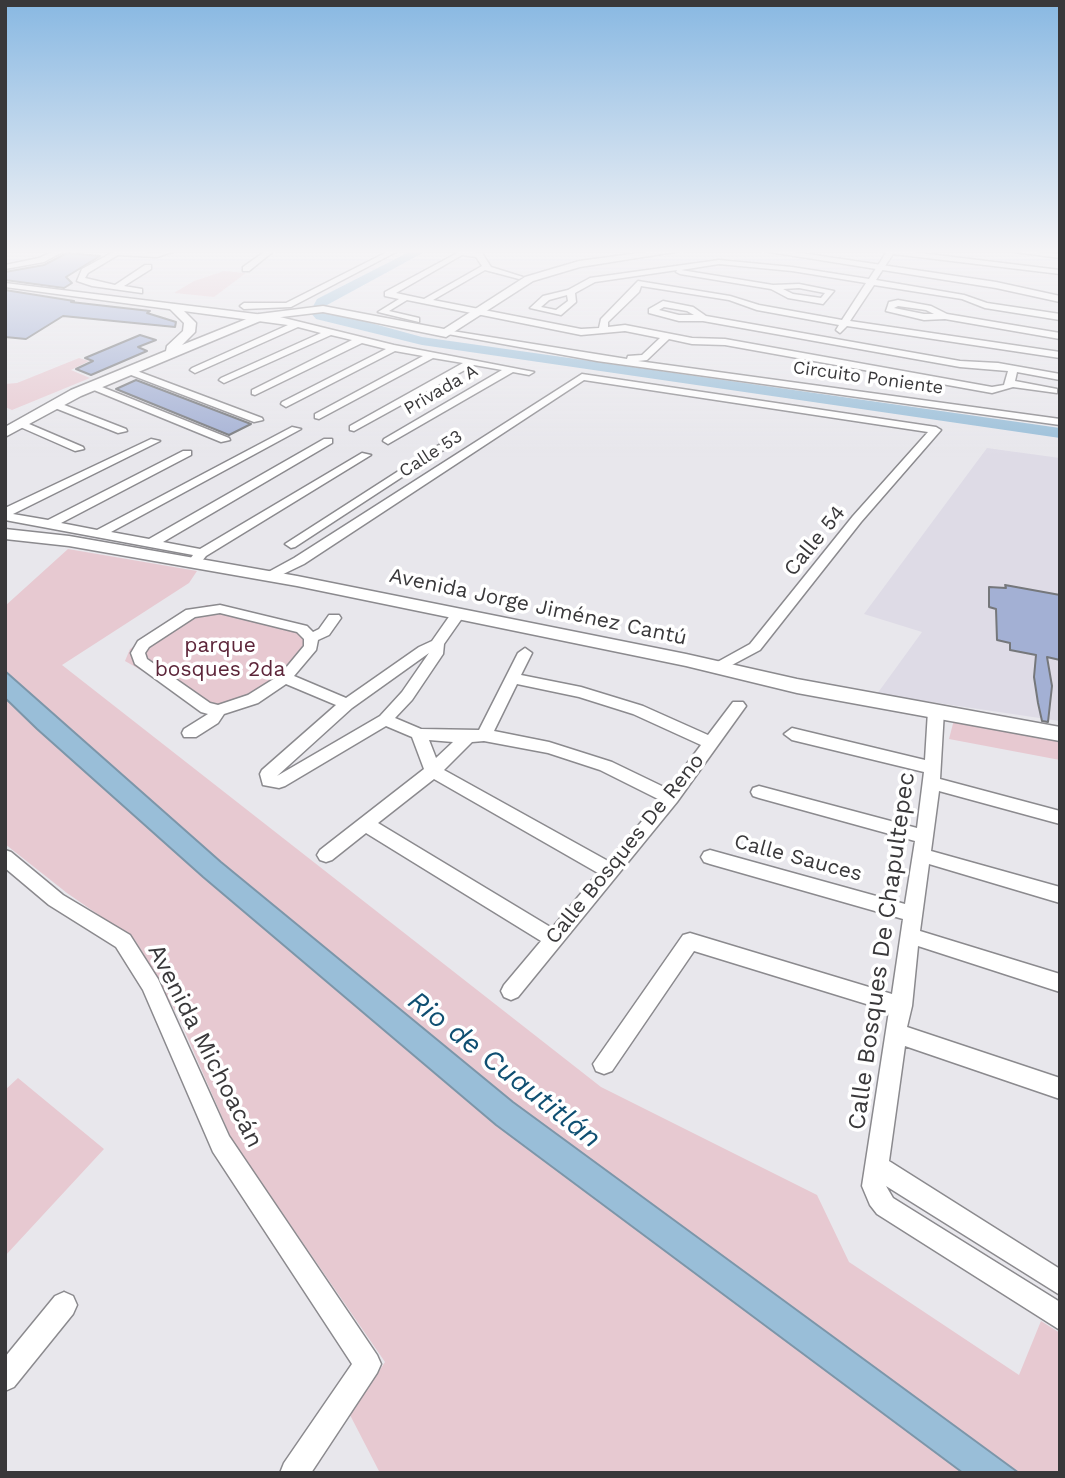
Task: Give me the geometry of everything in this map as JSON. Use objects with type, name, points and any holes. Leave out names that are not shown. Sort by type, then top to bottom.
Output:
[{"type":"main road","points":[[5,424],[44,402],[172,349],[190,332],[187,319]]},
{"type":"main road","name":"Circuito Poniente","points":[[5,433],[54,404],[92,386],[238,321],[251,319]]},
{"type":"main road","name":"Circuito Poniente","points":[[367,319],[440,332]]},
{"type":"main road","points":[[440,332],[459,319]]},
{"type":"main road","points":[[5,526],[52,534],[67,541]]},
{"type":"main road","name":"Avenida Jorge Jiménez Cantú","points":[[5,534],[197,558],[268,576],[797,686],[1060,734]]},
{"type":"street","points":[[230,319],[238,321]]},
{"type":"street","points":[[263,319],[297,324],[394,348],[529,372]]},
{"type":"street","points":[[412,319],[416,320]]},
{"type":"street","points":[[512,319],[581,332],[625,328],[667,337],[725,342],[941,382],[1054,391]]},
{"type":"street","points":[[603,328],[606,319]]},
{"type":"street","points":[[709,319],[960,364],[1060,376]]},
{"type":"street","points":[[823,319],[1060,355]]},
{"type":"street","points":[[818,359],[847,319]]},
{"type":"street","points":[[963,319],[1060,335]]},
{"type":"street","points":[[195,370],[297,324]]},
{"type":"street","name":"Circuito Poniente","points":[[440,332],[597,358],[1060,422]]},
{"type":"street","points":[[224,380],[328,333]]},
{"type":"street","points":[[552,345],[638,359],[644,358],[667,337]]},
{"type":"street","points":[[255,392],[359,340]]},
{"type":"street","points":[[286,404],[394,348]]},
{"type":"street","points":[[319,416],[431,355]]},
{"type":"street","points":[[354,428],[472,362]]},
{"type":"street","points":[[837,374],[844,364]]},
{"type":"street","name":"Privada A","points":[[388,441],[511,369]]},
{"type":"street","points":[[1006,386],[1013,369]]},
{"type":"street","points":[[129,371],[258,420]]},
{"type":"street","points":[[896,392],[904,375]]},
{"type":"street","name":"Calle 53","points":[[268,576],[299,561],[582,377],[936,430]]},
{"type":"street","points":[[941,382],[937,394],[939,397],[976,402]]},
{"type":"street","points":[[92,386],[225,440]]},
{"type":"street","points":[[54,404],[122,431]]},
{"type":"street","points":[[22,424],[79,449]]},
{"type":"street","points":[[98,534],[296,429]]},
{"type":"street","name":"Calle 54","points":[[717,668],[755,647],[857,519],[936,430]]},
{"type":"street","points":[[5,515],[155,441]]},
{"type":"street","points":[[150,544],[328,441]]},
{"type":"street","points":[[291,544],[443,447]]},
{"type":"street","points":[[52,523],[187,453]]},
{"type":"street","points":[[5,515],[150,544],[197,558],[366,455]]},
{"type":"street","points":[[368,496],[386,503]]},
{"type":"street","points":[[297,582],[299,561]]},
{"type":"street","points":[[220,609],[302,629],[311,638],[311,647],[285,678],[253,699],[218,710],[206,708],[140,661],[138,653],[144,643],[191,613],[205,610],[220,609]]},
{"type":"street","points":[[437,644],[424,650],[347,704],[268,774],[269,781],[279,782],[385,720],[407,696],[436,654],[437,644],[458,614]]},
{"type":"street","points":[[311,638],[324,632],[334,618]]},
{"type":"street","points":[[327,855],[476,736],[525,653]]},
{"type":"street","points":[[285,678],[347,704]]},
{"type":"street","points":[[512,678],[581,692],[638,710],[711,743]]},
{"type":"street","points":[[376,684],[399,690],[407,696]]},
{"type":"street","name":"Calle Bosques De Reno","points":[[511,991],[671,798],[738,706]]},
{"type":"street","points":[[190,733],[214,719],[218,710]]},
{"type":"street","name":"Calle Bosques De Chapultepec","points":[[936,711],[932,775],[923,846],[874,1186],[878,1198],[885,1206],[1060,1317]]},
{"type":"street","points":[[385,720],[419,734],[476,736],[549,748],[606,766],[671,798]]},
{"type":"street","points":[[325,724],[339,737],[351,740]]},
{"type":"street","points":[[419,734],[433,771],[610,871]]},
{"type":"street","points":[[792,734],[932,775],[1060,818]]},
{"type":"street","points":[[760,792],[1060,895]]},
{"type":"street","points":[[366,824],[553,939]]},
{"type":"street","name":"Avenida Michoacán","points":[[5,857],[56,900],[123,941],[151,985],[221,1144],[368,1364],[294,1473]]},
{"type":"street","name":"Calle Sauces","points":[[710,857],[914,914]]},
{"type":"street","points":[[911,936],[1060,983]]},
{"type":"street","points":[[604,1064],[690,941],[902,1006]]},
{"type":"street","points":[[898,1034],[1060,1089]]},
{"type":"street","points":[[877,1167],[1060,1283]]},
{"type":"street","points":[[5,1378],[64,1306]]},
{"type":"shaded area","points":[[987,448],[1060,458],[1060,721],[877,694],[922,632],[864,614]]},
{"type":"green space","points":[[79,358],[89,361],[71,370],[90,378],[12,410],[5,407],[5,384],[17,383]]},
{"type":"green space","points":[[68,549],[197,571],[189,583],[62,665],[601,1087],[817,1195],[849,1262],[1019,1375],[1041,1321],[1060,1333],[1060,1473],[380,1473],[350,1415],[385,1362],[232,1140],[179,1018],[135,940],[67,893],[5,844],[5,606]]},
{"type":"green space","name":"parque bosques 2da","points":[[207,605],[289,627],[305,636],[308,650],[299,662],[259,694],[211,710],[125,661],[130,649],[182,614]]},
{"type":"green space","points":[[955,716],[1060,735],[1060,760],[949,739]]},
{"type":"green space","points":[[18,1078],[104,1149],[5,1256],[5,1090]]},
{"type":"water","points":[[5,671],[221,862],[513,1102],[1019,1473],[963,1473],[496,1125],[203,877],[37,729],[5,698]]},
{"type":"building","points":[[5,319],[58,319],[26,339],[5,337]]},
{"type":"building","points":[[93,319],[166,319],[176,322],[175,327]]},
{"type":"building","points":[[140,335],[156,340],[138,347],[147,351],[91,375],[76,369],[93,361],[85,358]]},
{"type":"building","points":[[136,380],[251,424],[229,435],[116,389]]},
{"type":"building","points":[[1005,585],[1060,595],[1060,660],[1047,657],[1052,686],[1048,722],[1042,721],[1038,703],[1034,677],[1036,655],[1010,650],[1010,643],[997,640],[996,609],[989,607],[989,587],[1006,588]]},
{"type":"waterway","points":[[333,319],[422,341],[1060,433]]},
{"type":"water label","name":"Rio de Cuautitlán","points":[[504,1070]]}]
